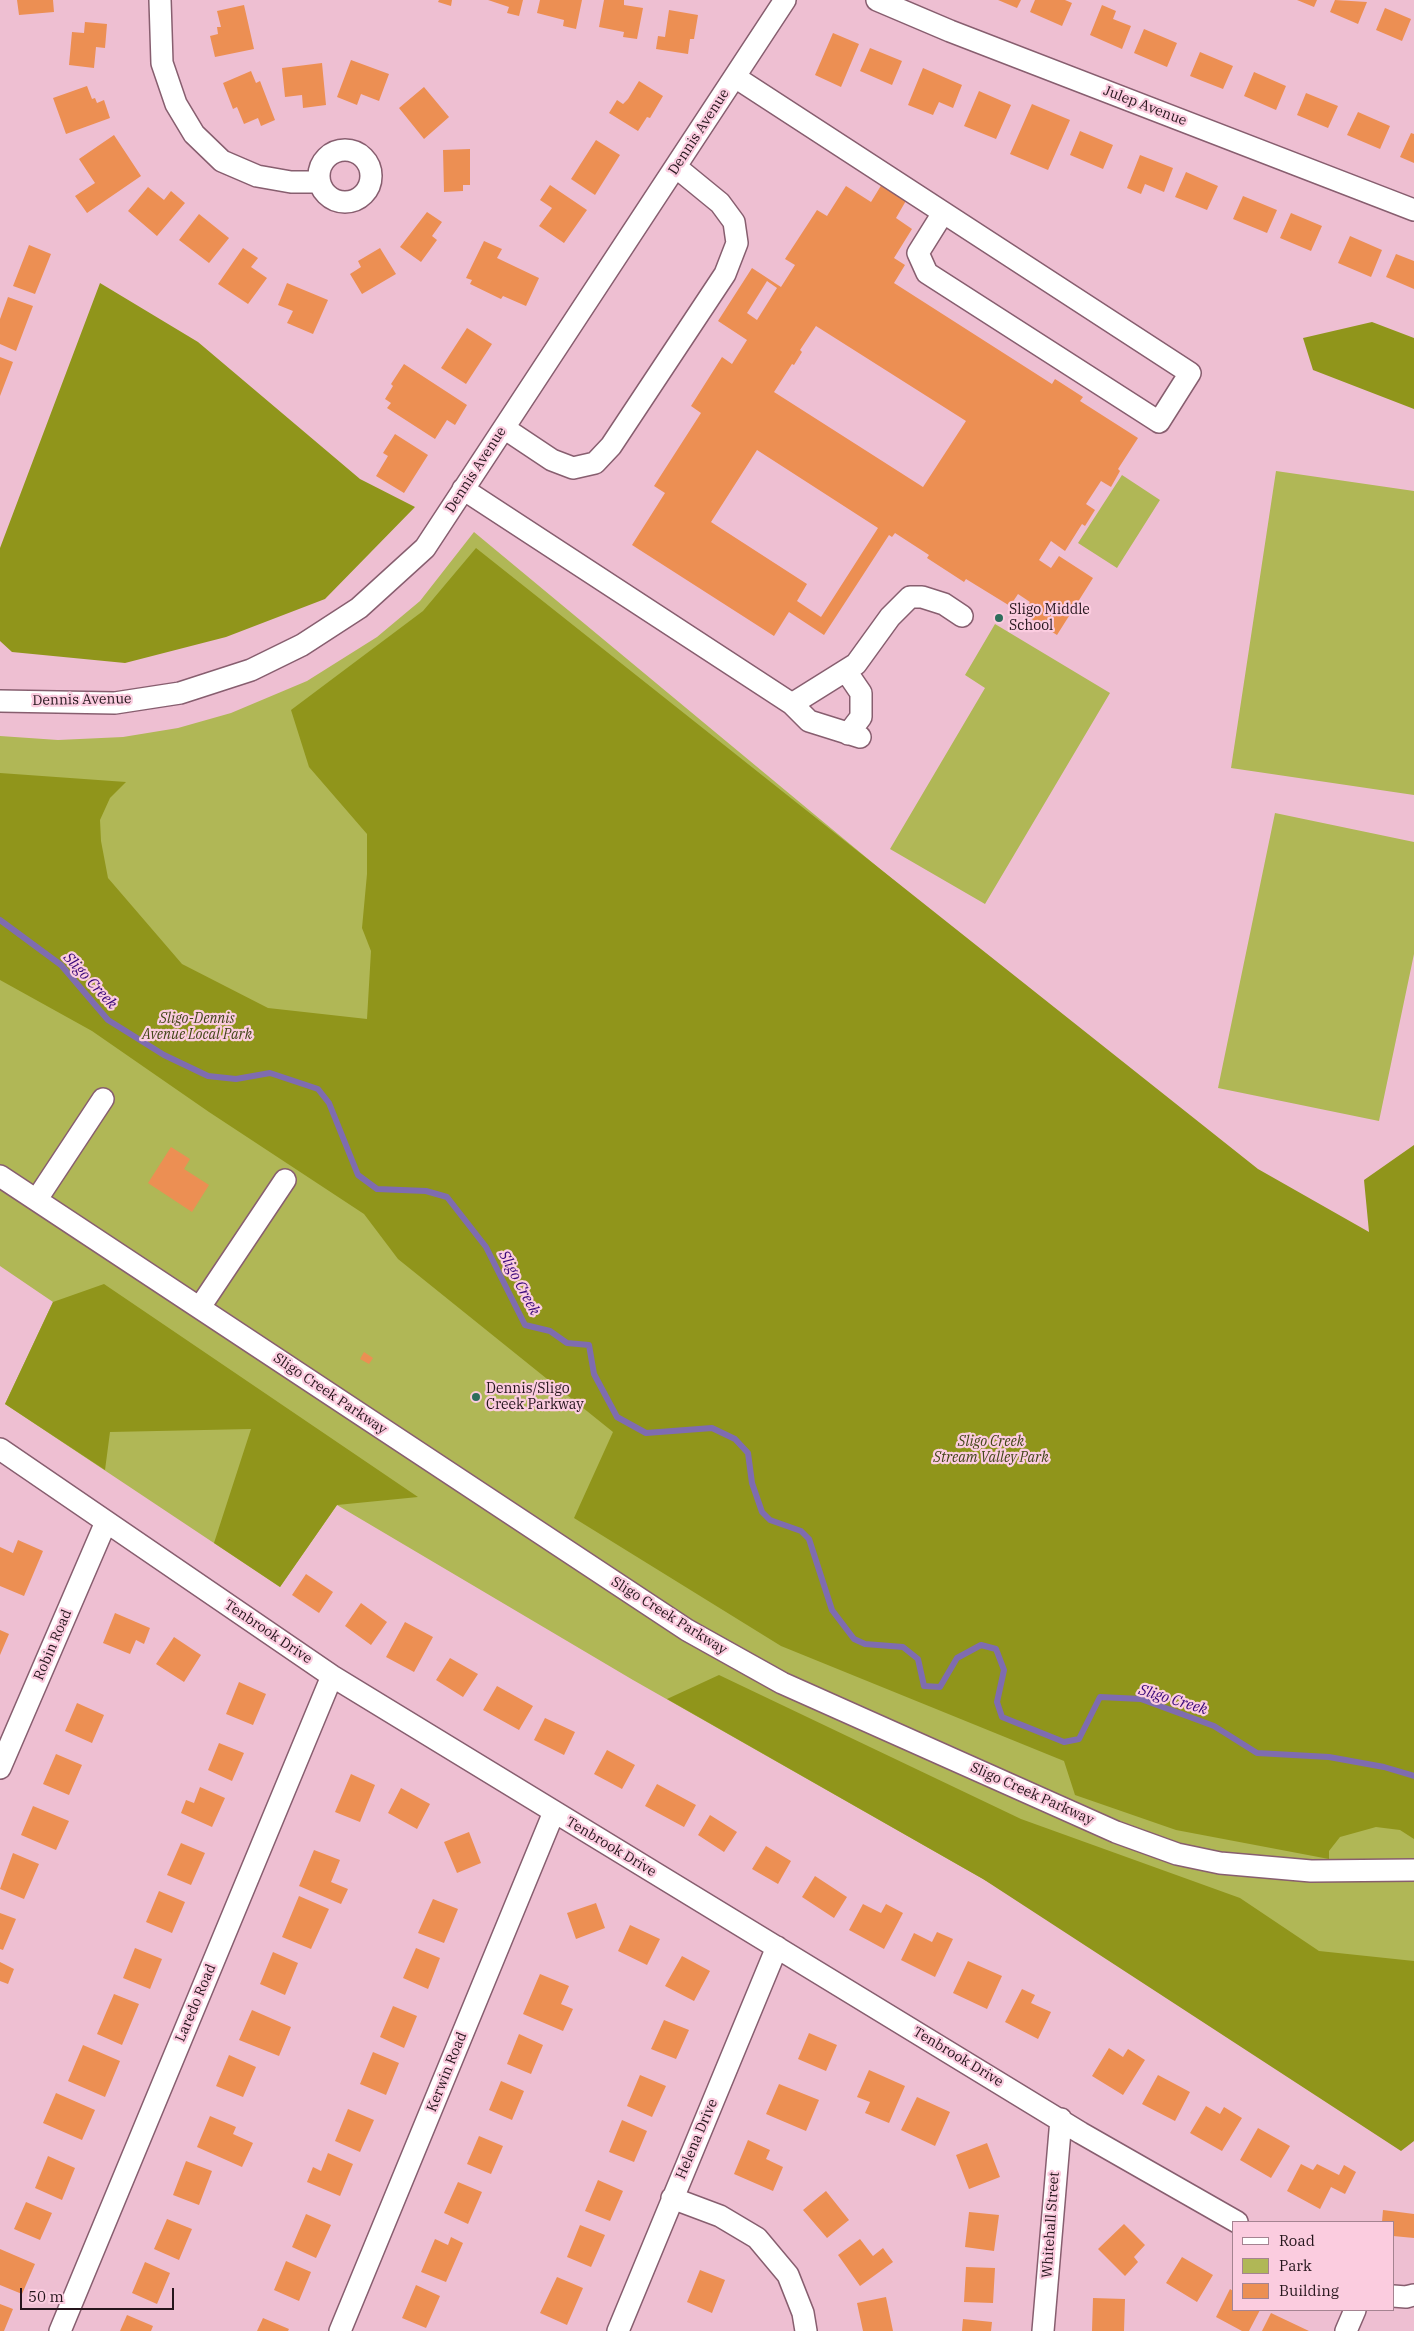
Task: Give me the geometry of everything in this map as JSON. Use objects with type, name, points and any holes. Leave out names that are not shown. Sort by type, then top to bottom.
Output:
[{"type":"street","points":[[160,0],[162,63],[176,104],[194,134],[222,161],[257,176],[291,182],[319,182]]},
{"type":"street","name":"Dennis Avenue","points":[[0,701],[115,703],[180,693],[251,670],[302,646],[359,608],[425,548],[785,0]]},
{"type":"street","name":"Julep Avenue","points":[[877,0],[978,42],[1414,210]]},
{"type":"street","points":[[735,77],[1190,373],[1159,422],[926,273],[918,253],[943,213]]},
{"type":"street","points":[[504,428],[552,460],[573,468],[595,464],[611,446],[719,282],[737,243],[734,222],[720,203],[676,167]]},
{"type":"street","points":[[463,489],[792,704],[809,721],[854,736],[861,717],[861,693],[846,671]]},
{"type":"street","points":[[792,704],[856,664],[890,617],[910,597],[922,597],[944,604],[962,616]]},
{"type":"street","points":[[37,1199],[103,1099]]},
{"type":"street","name":"Sligo Creek Parkway","points":[[0,1176],[687,1630],[782,1683],[1116,1832],[1178,1854],[1220,1863],[1310,1871],[1414,1870]]},
{"type":"street","points":[[200,1307],[285,1180]]},
{"type":"street","name":"Tenbrook Drive","points":[[0,1449],[332,1676],[1061,2119],[1235,2221]]},
{"type":"street","name":"Robin Road","points":[[0,1768],[106,1522]]},
{"type":"street","name":"Laredo Road","points":[[60,2331],[332,1676]]},
{"type":"street","name":"Kerwin Road","points":[[340,2331],[554,1812]]},
{"type":"street","name":"Helena Drive","points":[[618,2331],[778,1947]]},
{"type":"street","name":"Whitehall Street","points":[[1043,2331],[1061,2119]]},
{"type":"street","points":[[672,2198],[720,2216],[757,2238],[788,2275],[803,2313],[806,2331]]},
{"type":"street","points":[[1394,2296],[1414,2295]]},
{"type":"street","points":[[1346,2331],[1355,2311]]},
{"type":"green space","points":[[100,283],[198,342],[360,479],[415,507],[325,599],[226,637],[125,663],[12,652],[0,641],[0,548]]},
{"type":"green space","points":[[1372,322],[1414,338],[1414,409],[1313,370],[1303,338]]},
{"type":"green space","points":[[1276,471],[1414,491],[1414,795],[1231,768]]},
{"type":"green space","points":[[1122,475],[1160,500],[1117,568],[1078,543]]},
{"type":"green space","name":"Sligo Creek Stream Valley Park","points":[[474,532],[1414,1312],[1414,2091],[1085,1937],[633,1680],[337,1505],[280,1587],[5,1404],[53,1302],[0,1266],[0,736],[58,740],[123,737],[178,728],[231,713],[307,681],[377,637],[420,601]]},
{"type":"green space","name":"Sligo Creek Stream Valley Park","points":[[476,548],[1258,1169],[1369,1232],[1364,1180],[1414,1145],[1414,1839],[1400,1830],[1376,1827],[1340,1837],[1329,1851],[1329,1859],[1176,1830],[1075,1795],[1064,1761],[781,1646],[574,1518],[613,1432],[398,1259],[364,1214],[209,1112],[92,1031],[0,980],[0,773],[126,782],[110,798],[100,820],[101,841],[108,878],[182,964],[268,1008],[367,1019],[371,951],[362,928],[367,874],[367,834],[309,767],[291,710],[423,611]]},
{"type":"green space","points":[[995,624],[1110,693],[985,904],[890,849],[985,688],[965,675]]},
{"type":"green space","points":[[1275,813],[1414,842],[1414,954],[1379,1121],[1218,1088]]},
{"type":"green space","points":[[104,1284],[418,1497],[337,1505],[280,1587],[214,1543],[251,1429],[110,1432],[105,1470],[5,1404],[53,1302]]},
{"type":"green space","points":[[719,1675],[1021,1819],[1240,1898],[1319,1951],[1414,1961],[1414,2141],[1401,2151],[983,1879],[667,1699]]},
{"type":"building","points":[[17,0],[53,0],[54,12],[19,15]]},
{"type":"building","points":[[439,0],[452,0],[451,6],[438,2]]},
{"type":"building","points":[[488,0],[523,0],[519,16],[507,13],[509,7]]},
{"type":"building","points":[[540,0],[582,0],[576,29],[563,26],[564,20],[537,13]]},
{"type":"building","points":[[604,0],[624,0],[624,5],[643,8],[637,39],[623,37],[624,32],[599,27]]},
{"type":"building","points":[[998,0],[1021,0],[1017,8]]},
{"type":"building","points":[[1035,0],[1065,0],[1072,3],[1062,26],[1030,12]]},
{"type":"building","points":[[1297,0],[1317,0],[1314,7]]},
{"type":"building","points":[[1335,0],[1367,2],[1358,24],[1330,12]]},
{"type":"building","points":[[244,5],[254,49],[215,57],[210,36],[218,34],[217,27],[221,27],[217,11]]},
{"type":"building","points":[[1102,5],[1116,11],[1113,19],[1131,26],[1122,49],[1090,35]]},
{"type":"building","points":[[1385,8],[1411,19],[1402,41],[1376,30]]},
{"type":"building","points":[[669,10],[698,15],[694,39],[690,39],[688,54],[656,49],[658,36],[665,37]]},
{"type":"building","points":[[85,22],[107,24],[105,48],[96,47],[94,68],[69,65],[72,32],[84,33]]},
{"type":"building","points":[[1144,29],[1177,43],[1167,67],[1134,53]]},
{"type":"building","points":[[833,33],[859,44],[841,87],[815,75]]},
{"type":"building","points":[[870,48],[902,61],[892,85],[860,71]]},
{"type":"building","points":[[1200,52],[1233,66],[1223,89],[1190,76]]},
{"type":"building","points":[[351,60],[389,74],[379,101],[361,94],[357,105],[337,97]]},
{"type":"building","points":[[322,63],[326,105],[303,108],[302,95],[285,97],[282,68]]},
{"type":"building","points":[[923,68],[962,85],[953,108],[939,102],[933,115],[908,105]]},
{"type":"building","points":[[251,71],[256,83],[260,81],[275,120],[261,126],[258,118],[244,124],[237,107],[233,109],[223,83]]},
{"type":"building","points":[[1254,72],[1286,86],[1276,110],[1244,96]]},
{"type":"building","points":[[639,81],[663,96],[650,118],[647,117],[638,131],[609,113],[617,100],[623,104],[628,99]]},
{"type":"building","points":[[87,86],[92,99],[95,98],[97,103],[104,100],[110,118],[66,134],[53,98]]},
{"type":"building","points":[[424,87],[449,117],[424,139],[399,108]]},
{"type":"building","points":[[979,91],[1011,105],[996,139],[964,126]]},
{"type":"building","points":[[1306,93],[1338,106],[1328,128],[1297,115]]},
{"type":"building","points":[[1032,104],[1070,120],[1048,170],[1010,154]]},
{"type":"building","points":[[1358,112],[1390,126],[1380,149],[1347,135]]},
{"type":"building","points":[[1080,131],[1113,145],[1103,169],[1070,155]]},
{"type":"building","points":[[1411,133],[1414,134],[1414,163],[1400,157]]},
{"type":"building","points":[[114,135],[141,176],[87,213],[75,196],[95,183],[79,159]]},
{"type":"building","points":[[596,140],[620,155],[595,195],[571,179]]},
{"type":"building","points":[[470,149],[470,185],[463,185],[463,191],[444,192],[443,150]]},
{"type":"building","points":[[1140,155],[1173,168],[1164,192],[1145,184],[1141,194],[1127,188]]},
{"type":"building","points":[[1186,172],[1218,186],[1207,210],[1175,197]]},
{"type":"building","points":[[882,184],[907,199],[896,218],[912,229],[894,258],[905,265],[894,283],[1052,384],[1055,379],[1083,397],[1080,401],[1138,438],[1118,469],[1120,471],[1111,487],[1101,481],[1086,504],[1095,510],[1085,526],[1082,524],[1065,551],[1051,541],[1039,560],[1051,568],[1059,556],[1093,578],[1057,635],[1022,613],[1030,602],[1018,594],[1010,606],[966,579],[964,582],[927,558],[929,555],[895,533],[892,537],[889,535],[824,635],[789,612],[774,636],[632,545],[665,493],[654,486],[701,413],[691,406],[722,357],[732,364],[747,340],[718,321],[752,268],[781,287],[795,265],[785,259],[817,210],[827,216],[846,186],[871,202]],"holes":[[[767,281],[777,288],[757,320],[747,313]],[[816,326],[966,421],[923,487],[774,392],[792,364],[794,365],[802,352],[800,350]],[[757,450],[878,528],[821,617],[797,601],[807,584],[711,522]]]},
{"type":"building","points":[[550,185],[587,210],[564,243],[539,226],[552,208],[540,200]]},
{"type":"building","points":[[148,187],[164,200],[171,191],[185,203],[157,236],[128,211]]},
{"type":"building","points":[[1243,196],[1277,210],[1267,233],[1233,219]]},
{"type":"building","points":[[427,212],[442,222],[432,236],[437,240],[421,262],[400,247]]},
{"type":"building","points":[[1291,213],[1322,226],[1311,251],[1280,238]]},
{"type":"building","points":[[199,214],[229,238],[209,263],[179,240]]},
{"type":"building","points":[[1350,236],[1382,250],[1371,277],[1338,263]]},
{"type":"building","points":[[484,241],[502,249],[497,258],[539,278],[526,306],[503,296],[501,299],[470,284],[472,280],[466,278]]},
{"type":"building","points":[[29,245],[51,254],[35,294],[13,286]]},
{"type":"building","points":[[243,248],[258,258],[251,267],[267,278],[248,304],[218,284]]},
{"type":"building","points":[[380,248],[396,274],[362,294],[350,274],[361,267],[358,261]]},
{"type":"building","points":[[1396,254],[1414,261],[1414,289],[1386,277]]},
{"type":"building","points":[[287,283],[328,300],[313,334],[287,323],[293,311],[278,305]]},
{"type":"building","points":[[8,297],[33,306],[16,351],[0,344],[0,319]]},
{"type":"building","points":[[467,328],[492,344],[466,384],[441,368]]},
{"type":"building","points":[[0,357],[13,362],[0,396]]},
{"type":"building","points":[[404,364],[467,405],[455,425],[447,420],[435,439],[387,408],[391,403],[385,399],[393,386],[391,384]]},
{"type":"building","points":[[395,434],[428,455],[404,493],[376,476],[388,456],[383,453]]},
{"type":"building","points":[[171,1147],[190,1159],[184,1169],[209,1185],[192,1212],[148,1183]]},
{"type":"building","points":[[364,1352],[373,1358],[369,1364],[360,1359]]},
{"type":"building","points":[[18,1540],[43,1551],[24,1596],[0,1586],[0,1547],[13,1553]]},
{"type":"building","points":[[306,1574],[333,1592],[319,1613],[292,1595]]},
{"type":"building","points":[[361,1603],[387,1622],[371,1645],[345,1626]]},
{"type":"building","points":[[115,1613],[150,1628],[144,1644],[136,1640],[130,1654],[103,1643]]},
{"type":"building","points":[[405,1622],[433,1637],[414,1672],[386,1657]]},
{"type":"building","points":[[0,1630],[9,1634],[0,1655]]},
{"type":"building","points":[[174,1637],[201,1655],[184,1682],[156,1664]]},
{"type":"building","points":[[450,1658],[478,1674],[463,1697],[436,1680]]},
{"type":"building","points":[[239,1682],[266,1694],[253,1725],[226,1714]]},
{"type":"building","points":[[497,1686],[533,1706],[519,1730],[483,1710]]},
{"type":"building","points":[[77,1703],[104,1715],[92,1743],[65,1731]]},
{"type":"building","points":[[545,1718],[575,1732],[564,1755],[534,1740]]},
{"type":"building","points":[[219,1743],[244,1753],[232,1781],[208,1770]]},
{"type":"building","points":[[607,1750],[635,1765],[622,1789],[594,1774]]},
{"type":"building","points":[[56,1754],[82,1765],[69,1795],[43,1784]]},
{"type":"building","points":[[351,1774],[375,1785],[360,1822],[335,1812]]},
{"type":"building","points":[[657,1784],[696,1805],[684,1827],[645,1806]]},
{"type":"building","points":[[200,1787],[225,1798],[212,1827],[181,1813],[186,1800],[194,1803]]},
{"type":"building","points":[[401,1788],[430,1804],[417,1829],[388,1813]]},
{"type":"building","points":[[33,1806],[69,1821],[56,1850],[21,1835]]},
{"type":"building","points":[[710,1815],[737,1832],[724,1852],[698,1835]]},
{"type":"building","points":[[469,1832],[481,1863],[457,1873],[444,1842]]},
{"type":"building","points":[[181,1843],[205,1853],[191,1885],[167,1875]]},
{"type":"building","points":[[766,1846],[791,1861],[778,1884],[752,1869]]},
{"type":"building","points":[[314,1850],[340,1860],[331,1882],[348,1889],[341,1904],[299,1886]]},
{"type":"building","points":[[13,1853],[39,1864],[24,1899],[0,1889]]},
{"type":"building","points":[[815,1876],[847,1897],[834,1918],[802,1897]]},
{"type":"building","points":[[159,1891],[185,1902],[172,1933],[146,1922]]},
{"type":"building","points":[[299,1896],[329,1909],[311,1949],[282,1937]]},
{"type":"building","points":[[433,1899],[458,1909],[444,1943],[418,1933]]},
{"type":"building","points":[[596,1903],[605,1928],[576,1939],[567,1913]]},
{"type":"building","points":[[863,1904],[881,1913],[886,1904],[903,1913],[884,1949],[849,1930]]},
{"type":"building","points":[[0,1913],[16,1919],[3,1950],[0,1949]]},
{"type":"building","points":[[630,1925],[660,1939],[647,1965],[618,1951]]},
{"type":"building","points":[[937,1932],[953,1939],[935,1977],[901,1960],[914,1933],[932,1942]]},
{"type":"building","points":[[135,1948],[162,1959],[150,1989],[123,1978]]},
{"type":"building","points":[[416,1948],[440,1958],[428,1989],[403,1978]]},
{"type":"building","points":[[273,1952],[298,1963],[285,1995],[260,1984]]},
{"type":"building","points":[[682,1956],[710,1971],[694,2001],[665,1986]]},
{"type":"building","points":[[968,1961],[1002,1976],[987,2009],[953,1993]]},
{"type":"building","points":[[0,1962],[14,1969],[8,1984],[0,1981]]},
{"type":"building","points":[[540,1974],[569,1986],[561,2004],[573,2009],[563,2031],[523,2014]]},
{"type":"building","points":[[1022,1989],[1035,1995],[1031,2003],[1051,2012],[1038,2039],[1005,2022]]},
{"type":"building","points":[[114,1994],[139,2004],[122,2045],[97,2034]]},
{"type":"building","points":[[393,2006],[417,2016],[404,2048],[380,2037]]},
{"type":"building","points":[[252,2010],[291,2027],[279,2056],[239,2040]]},
{"type":"building","points":[[664,2020],[689,2030],[676,2059],[651,2049]]},
{"type":"building","points":[[809,2033],[837,2045],[826,2071],[798,2059]]},
{"type":"building","points":[[519,2034],[543,2045],[531,2074],[507,2064]]},
{"type":"building","points":[[83,2045],[120,2061],[105,2097],[68,2081]]},
{"type":"building","points":[[1109,2048],[1123,2057],[1128,2049],[1145,2060],[1123,2095],[1092,2076]]},
{"type":"building","points":[[373,2052],[399,2063],[386,2095],[360,2084]]},
{"type":"building","points":[[229,2055],[256,2067],[243,2097],[216,2086]]},
{"type":"building","points":[[869,2070],[905,2086],[889,2123],[865,2113],[870,2102],[857,2097]]},
{"type":"building","points":[[640,2075],[666,2086],[652,2117],[627,2106]]},
{"type":"building","points":[[1158,2075],[1190,2092],[1175,2121],[1142,2104]]},
{"type":"building","points":[[501,2081],[524,2091],[512,2120],[489,2110]]},
{"type":"building","points":[[779,2084],[819,2100],[806,2131],[766,2114]]},
{"type":"building","points":[[56,2093],[95,2110],[82,2140],[43,2123]]},
{"type":"building","points":[[917,2097],[950,2112],[935,2146],[901,2130]]},
{"type":"building","points":[[1206,2106],[1220,2114],[1224,2107],[1242,2118],[1222,2151],[1190,2133]]},
{"type":"building","points":[[348,2109],[374,2120],[360,2152],[335,2141]]},
{"type":"building","points":[[210,2116],[236,2127],[233,2134],[253,2143],[242,2167],[197,2147]]},
{"type":"building","points":[[622,2120],[647,2131],[634,2162],[609,2152]]},
{"type":"building","points":[[1258,2128],[1290,2146],[1271,2178],[1240,2160]]},
{"type":"building","points":[[479,2136],[503,2146],[491,2174],[467,2164]]},
{"type":"building","points":[[748,2140],[770,2150],[766,2159],[783,2167],[773,2191],[734,2174]]},
{"type":"building","points":[[987,2143],[1000,2177],[969,2189],[956,2155]]},
{"type":"building","points":[[328,2153],[353,2164],[340,2196],[307,2182],[313,2167],[321,2171]]},
{"type":"building","points":[[48,2156],[75,2168],[62,2200],[35,2188]]},
{"type":"building","points":[[186,2161],[212,2171],[199,2205],[173,2195]]},
{"type":"building","points":[[1301,2164],[1313,2170],[1317,2164],[1339,2175],[1344,2165],[1356,2172],[1345,2194],[1331,2187],[1320,2209],[1287,2191]]},
{"type":"building","points":[[598,2180],[623,2191],[610,2221],[585,2211]]},
{"type":"building","points":[[458,2182],[482,2192],[468,2224],[444,2213]]},
{"type":"building","points":[[826,2191],[849,2220],[827,2238],[803,2210]]},
{"type":"building","points":[[26,2202],[52,2213],[40,2240],[14,2229]]},
{"type":"building","points":[[1383,2210],[1414,2214],[1414,2238],[1394,2236],[1394,2221],[1382,2221]]},
{"type":"building","points":[[969,2212],[999,2215],[994,2251],[965,2247]]},
{"type":"building","points":[[306,2214],[331,2225],[316,2258],[292,2247]]},
{"type":"building","points":[[167,2219],[192,2229],[179,2260],[154,2249]]},
{"type":"building","points":[[1124,2224],[1145,2245],[1134,2257],[1138,2262],[1125,2276],[1098,2249]]},
{"type":"building","points":[[580,2225],[605,2235],[591,2267],[567,2257]]},
{"type":"building","points":[[451,2237],[463,2243],[446,2282],[421,2272],[435,2239],[448,2245]]},
{"type":"building","points":[[860,2239],[873,2256],[883,2248],[893,2262],[860,2286],[838,2255]]},
{"type":"building","points":[[0,2249],[35,2264],[22,2294],[0,2285]]},
{"type":"building","points":[[1182,2257],[1213,2275],[1197,2302],[1166,2283]]},
{"type":"building","points":[[286,2261],[311,2272],[299,2301],[274,2290]]},
{"type":"building","points":[[145,2262],[170,2273],[157,2304],[132,2293]]},
{"type":"building","points":[[966,2267],[995,2268],[993,2303],[964,2302]]},
{"type":"building","points":[[700,2270],[725,2280],[712,2313],[687,2302]]},
{"type":"building","points":[[557,2277],[583,2288],[567,2325],[540,2313]]},
{"type":"building","points":[[416,2285],[440,2296],[426,2328],[402,2318]]},
{"type":"building","points":[[1230,2289],[1232,2290],[1232,2311],[1259,2311],[1249,2331],[1242,2331],[1216,2317]]},
{"type":"building","points":[[886,2297],[893,2331],[863,2331],[857,2303]]},
{"type":"building","points":[[1093,2298],[1125,2299],[1124,2331],[1092,2331]]},
{"type":"building","points":[[0,2304],[13,2309],[4,2331],[0,2331]]},
{"type":"building","points":[[1271,2313],[1309,2331],[1262,2331]]},
{"type":"building","points":[[127,2315],[153,2326],[151,2331],[120,2331]]},
{"type":"building","points":[[263,2318],[289,2329],[288,2331],[257,2331]]},
{"type":"building","points":[[963,2319],[992,2322],[991,2331],[962,2331]]},
{"type":"waterway","name":"Sligo Creek","points":[[0,920],[61,965],[108,1020],[164,1055],[208,1076],[236,1079],[270,1073],[318,1089],[329,1103],[358,1175],[377,1189],[426,1191],[447,1197],[486,1247],[525,1325],[550,1331],[567,1343],[589,1345],[594,1374],[617,1417],[646,1433],[712,1428],[735,1439],[748,1453],[752,1483],[762,1512],[770,1520],[801,1531],[809,1539],[832,1610],[854,1639],[865,1644],[903,1647],[918,1659],[924,1686],[940,1687],[957,1658],[981,1645],[996,1649],[1004,1670],[997,1702],[1002,1717],[1064,1742],[1079,1739],[1100,1697],[1141,1699],[1214,1726],[1257,1753],[1329,1757],[1384,1767],[1414,1776]]},
{"type":"place","name":"Sligo Middle School","points":[[999,618]]},
{"type":"place","name":"Dennis/Sligo Creek Parkway","points":[[476,1397]]},
{"type":"park label","name":"Sligo-Dennis Avenue Local Park","points":[[197,1028]]}]
